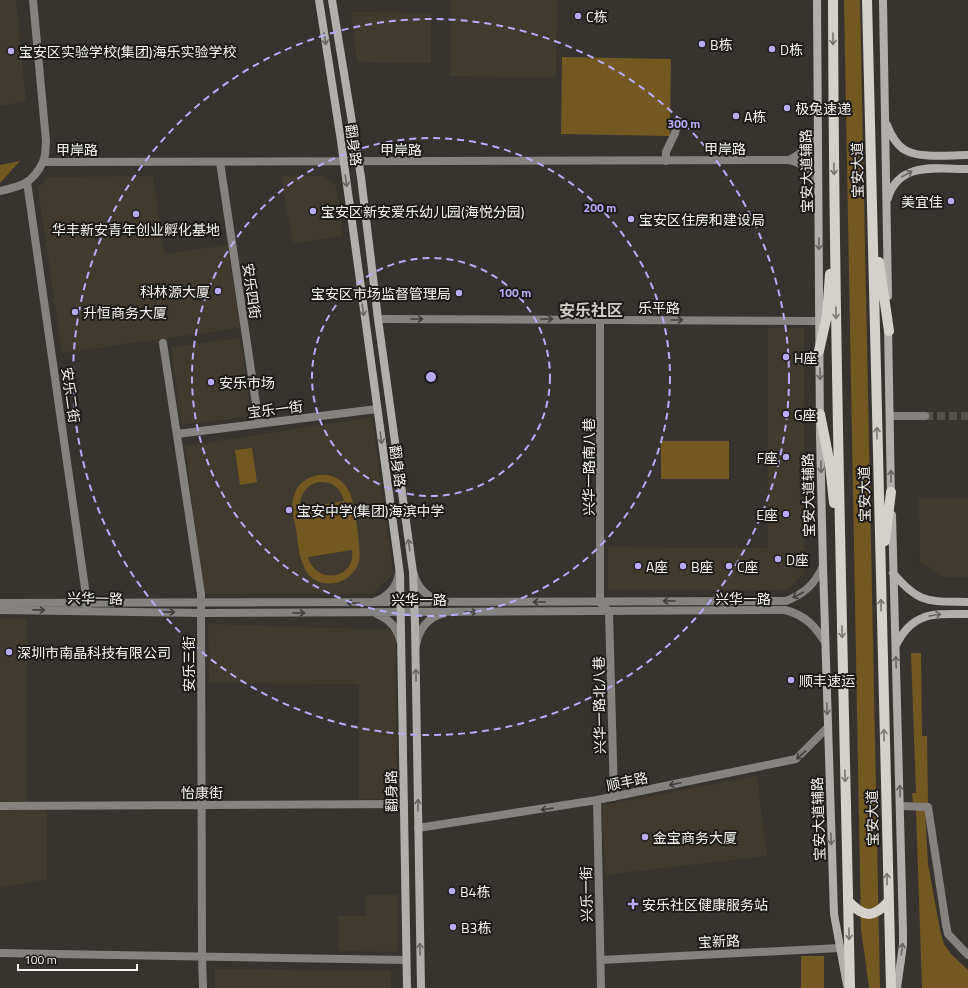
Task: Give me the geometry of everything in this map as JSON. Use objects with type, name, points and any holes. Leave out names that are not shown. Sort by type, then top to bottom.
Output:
[{"type":"main road","name":"翻身路","points":[[318,0],[344,162],[399,564],[402,649],[406,988]]},
{"type":"main road","name":"翻身路","points":[[332,0],[358,162],[412,562],[416,647],[421,988]]},
{"type":"main road","name":"宝安大道辅路","points":[[817,0],[819,351],[825,642],[834,914],[847,988]]},
{"type":"main road","name":"宝安大道","points":[[833,0],[841,565],[850,988]]},
{"type":"main road","name":"宝安大道","points":[[868,0],[880,575],[891,988]]},
{"type":"main road","points":[[883,0],[891,416],[891,492],[903,931],[903,945],[897,988]]},
{"type":"main road","points":[[885,121],[892,137],[905,150],[915,154],[968,156]]},
{"type":"main road","points":[[886,205],[890,190],[905,174],[915,170],[926,169],[968,169]]},
{"type":"main road","points":[[872,215],[889,331]]},
{"type":"main road","points":[[819,351],[827,315],[835,216]]},
{"type":"main road","points":[[820,414],[830,465],[841,565]]},
{"type":"main road","points":[[880,575],[891,492]]},
{"type":"main road","points":[[893,573],[905,587],[921,598],[931,601],[968,602]]},
{"type":"main road","points":[[895,646],[906,627],[922,617],[943,614],[968,614]]},
{"type":"main road","points":[[848,901],[856,910],[873,914],[881,910],[888,902]]},
{"type":"street","points":[[33,0],[46,141],[43,162]]},
{"type":"street","points":[[666,161],[666,152],[675,133],[678,121]]},
{"type":"street","points":[[789,160],[805,150],[814,139],[818,130]]},
{"type":"street","points":[[789,160],[798,162],[812,171],[819,184]]},
{"type":"street","name":"甲岸路","points":[[0,190],[20,187],[36,174],[43,162],[789,160]]},
{"type":"street","name":"安乐四街","points":[[220,162],[259,424]]},
{"type":"street","name":"安乐二街","points":[[27,182],[87,606]]},
{"type":"street","name":"乐平路","points":[[378,319],[819,321]]},
{"type":"street","name":"兴华一路南八巷","points":[[600,320],[600,602]]},
{"type":"street","name":"安乐三街","points":[[163,343],[201,594],[203,988]]},
{"type":"street","name":"宝乐一街","points":[[176,434],[377,409]]},
{"type":"street","points":[[891,416],[925,416]]},
{"type":"street","points":[[412,562],[415,578],[421,590],[438,601],[453,602]]},
{"type":"street","points":[[372,603],[387,595],[392,590],[398,578],[399,564]]},
{"type":"street","name":"兴华一路","points":[[0,610],[87,606],[201,604],[786,601],[805,591],[818,576],[823,566]]},
{"type":"street","points":[[600,602],[609,612]]},
{"type":"street","name":"兴华一路","points":[[0,603],[87,606],[201,613],[785,610],[796,613],[805,618],[813,625],[825,642]]},
{"type":"street","points":[[416,647],[420,633],[427,622],[439,615],[452,612]]},
{"type":"street","name":"兴华一路北八巷","points":[[609,612],[614,797]]},
{"type":"street","points":[[362,613],[382,616],[392,624],[399,635],[402,649]]},
{"type":"street","name":"顺丰路","points":[[418,828],[598,800],[796,759],[828,727]]},
{"type":"street","name":"兴乐一街","points":[[598,800],[601,988]]},
{"type":"street","name":"怡康街","points":[[0,806],[404,804]]},
{"type":"street","points":[[900,806],[928,807],[948,934],[968,955]]},
{"type":"street","name":"宝新路","points":[[601,960],[839,948]]},
{"type":"street","points":[[0,953],[406,960]]},
{"type":"shaded area","name":"宝安区实验学校(集团)海乐实验学校","points":[[0,0],[16,0],[26,101],[0,106]]},
{"type":"shaded area","points":[[451,0],[557,0],[556,78],[450,76]]},
{"type":"shaded area","points":[[844,0],[860,0],[880,988],[869,988],[861,929]]},
{"type":"shaded area","points":[[351,12],[431,13],[431,63],[357,62]]},
{"type":"shaded area","points":[[562,57],[671,59],[670,136],[561,134]]},
{"type":"shaded area","points":[[20,161],[1,182],[0,183],[0,165]]},
{"type":"shaded area","points":[[153,176],[164,254],[227,245],[240,328],[62,353],[38,189],[47,177]]},
{"type":"shaded area","name":"宝安区新安爱乐幼儿园(海悦分园)","points":[[281,176],[324,176],[336,185],[343,236],[293,244]]},
{"type":"shaded area","points":[[768,328],[804,328],[804,573],[787,590],[608,590],[608,547],[768,548]]},
{"type":"shaded area","name":"安乐市场","points":[[240,338],[251,416],[182,425],[171,347]]},
{"type":"shaded area","name":"宝安中学(集团)海滨中学","points":[[372,417],[393,574],[373,594],[204,594],[185,446]]},
{"type":"shaded area","points":[[661,441],[729,441],[729,479],[661,479]]},
{"type":"shaded area","points":[[252,448],[257,482],[240,485],[235,450]]},
{"type":"shaded area","points":[[328,475],[340,481],[346,486],[350,493],[354,507],[359,538],[359,562],[350,576],[335,583],[324,583],[315,580],[304,566],[299,548],[292,504],[297,488],[306,480],[314,476]],"holes":[[[324,482],[335,486],[341,492],[344,501],[300,508],[304,491],[314,483]],[[352,550],[352,560],[348,567],[342,573],[334,575],[326,575],[319,572],[312,566],[308,557]]]},
{"type":"shaded area","points":[[919,498],[968,498],[968,577],[942,577],[920,562]]},
{"type":"shaded area","points":[[0,619],[27,619],[27,810],[47,810],[47,879],[0,888]]},
{"type":"shaded area","points":[[208,624],[395,630],[397,799],[359,799],[359,684],[209,683]]},
{"type":"shaded area","points":[[911,653],[921,653],[922,736],[927,736],[928,804],[913,803],[912,793],[916,793]]},
{"type":"shaded area","points":[[757,776],[767,856],[605,875],[602,805]]},
{"type":"shaded area","points":[[925,809],[928,864],[940,930],[944,944],[951,954],[968,970],[968,988],[922,988],[916,810]]},
{"type":"shaded area","points":[[398,894],[398,952],[339,951],[338,916],[366,916],[365,895]]},
{"type":"shaded area","points":[[801,956],[824,956],[824,988],[801,988]]},
{"type":"shaded area","points":[[215,969],[391,971],[391,988],[215,988]]},
{"type":"tunnel","points":[[925,416],[968,416]]},
{"type":"place","name":"C栋","points":[[578,16]]},
{"type":"place","name":"B栋","points":[[702,44]]},
{"type":"place","name":"D栋","points":[[772,49]]},
{"type":"place","name":"宝安区实验学校(集团)海乐实验学校","points":[[11,51]]},
{"type":"place","name":"极兔速递","points":[[787,108]]},
{"type":"place","name":"A栋","points":[[736,116]]},
{"type":"place","name":"美宜佳","points":[[951,201]]},
{"type":"place","name":"宝安区新安爱乐幼儿园(海悦分园)","points":[[313,211]]},
{"type":"place","name":"华丰新安青年创业孵化基地","points":[[136,214]]},
{"type":"place","name":"宝安区住房和建设局","points":[[631,219]]},
{"type":"place","name":"科林源大厦","points":[[218,291]]},
{"type":"place","name":"宝安区市场监督管理局","points":[[459,293]]},
{"type":"place","name":"升恒商务大厦","points":[[75,312]]},
{"type":"place","name":"H座","points":[[786,357]]},
{"type":"place","name":"安乐市场","points":[[211,382]]},
{"type":"place","name":"G座","points":[[786,414]]},
{"type":"place","name":"F座","points":[[786,457]]},
{"type":"place","name":"宝安中学(集团)海滨中学","points":[[289,510]]},
{"type":"place","name":"E座","points":[[786,514]]},
{"type":"place","name":"D座","points":[[778,559]]},
{"type":"place","name":"A座","points":[[638,566]]},
{"type":"place","name":"B座","points":[[683,566]]},
{"type":"place","name":"C座","points":[[729,566]]},
{"type":"place","name":"深圳市南晶科技有限公司","points":[[9,652]]},
{"type":"place","name":"顺丰速运","points":[[791,680]]},
{"type":"place","name":"金宝商务大厦","points":[[645,837]]},
{"type":"place","name":"B4栋","points":[[452,891]]},
{"type":"place","name":"安乐社区健康服务站","points":[[633,904]]},
{"type":"place","name":"B3栋","points":[[453,927]]},
{"type":"district","name":"安乐社区","points":[[591,310]]}]
